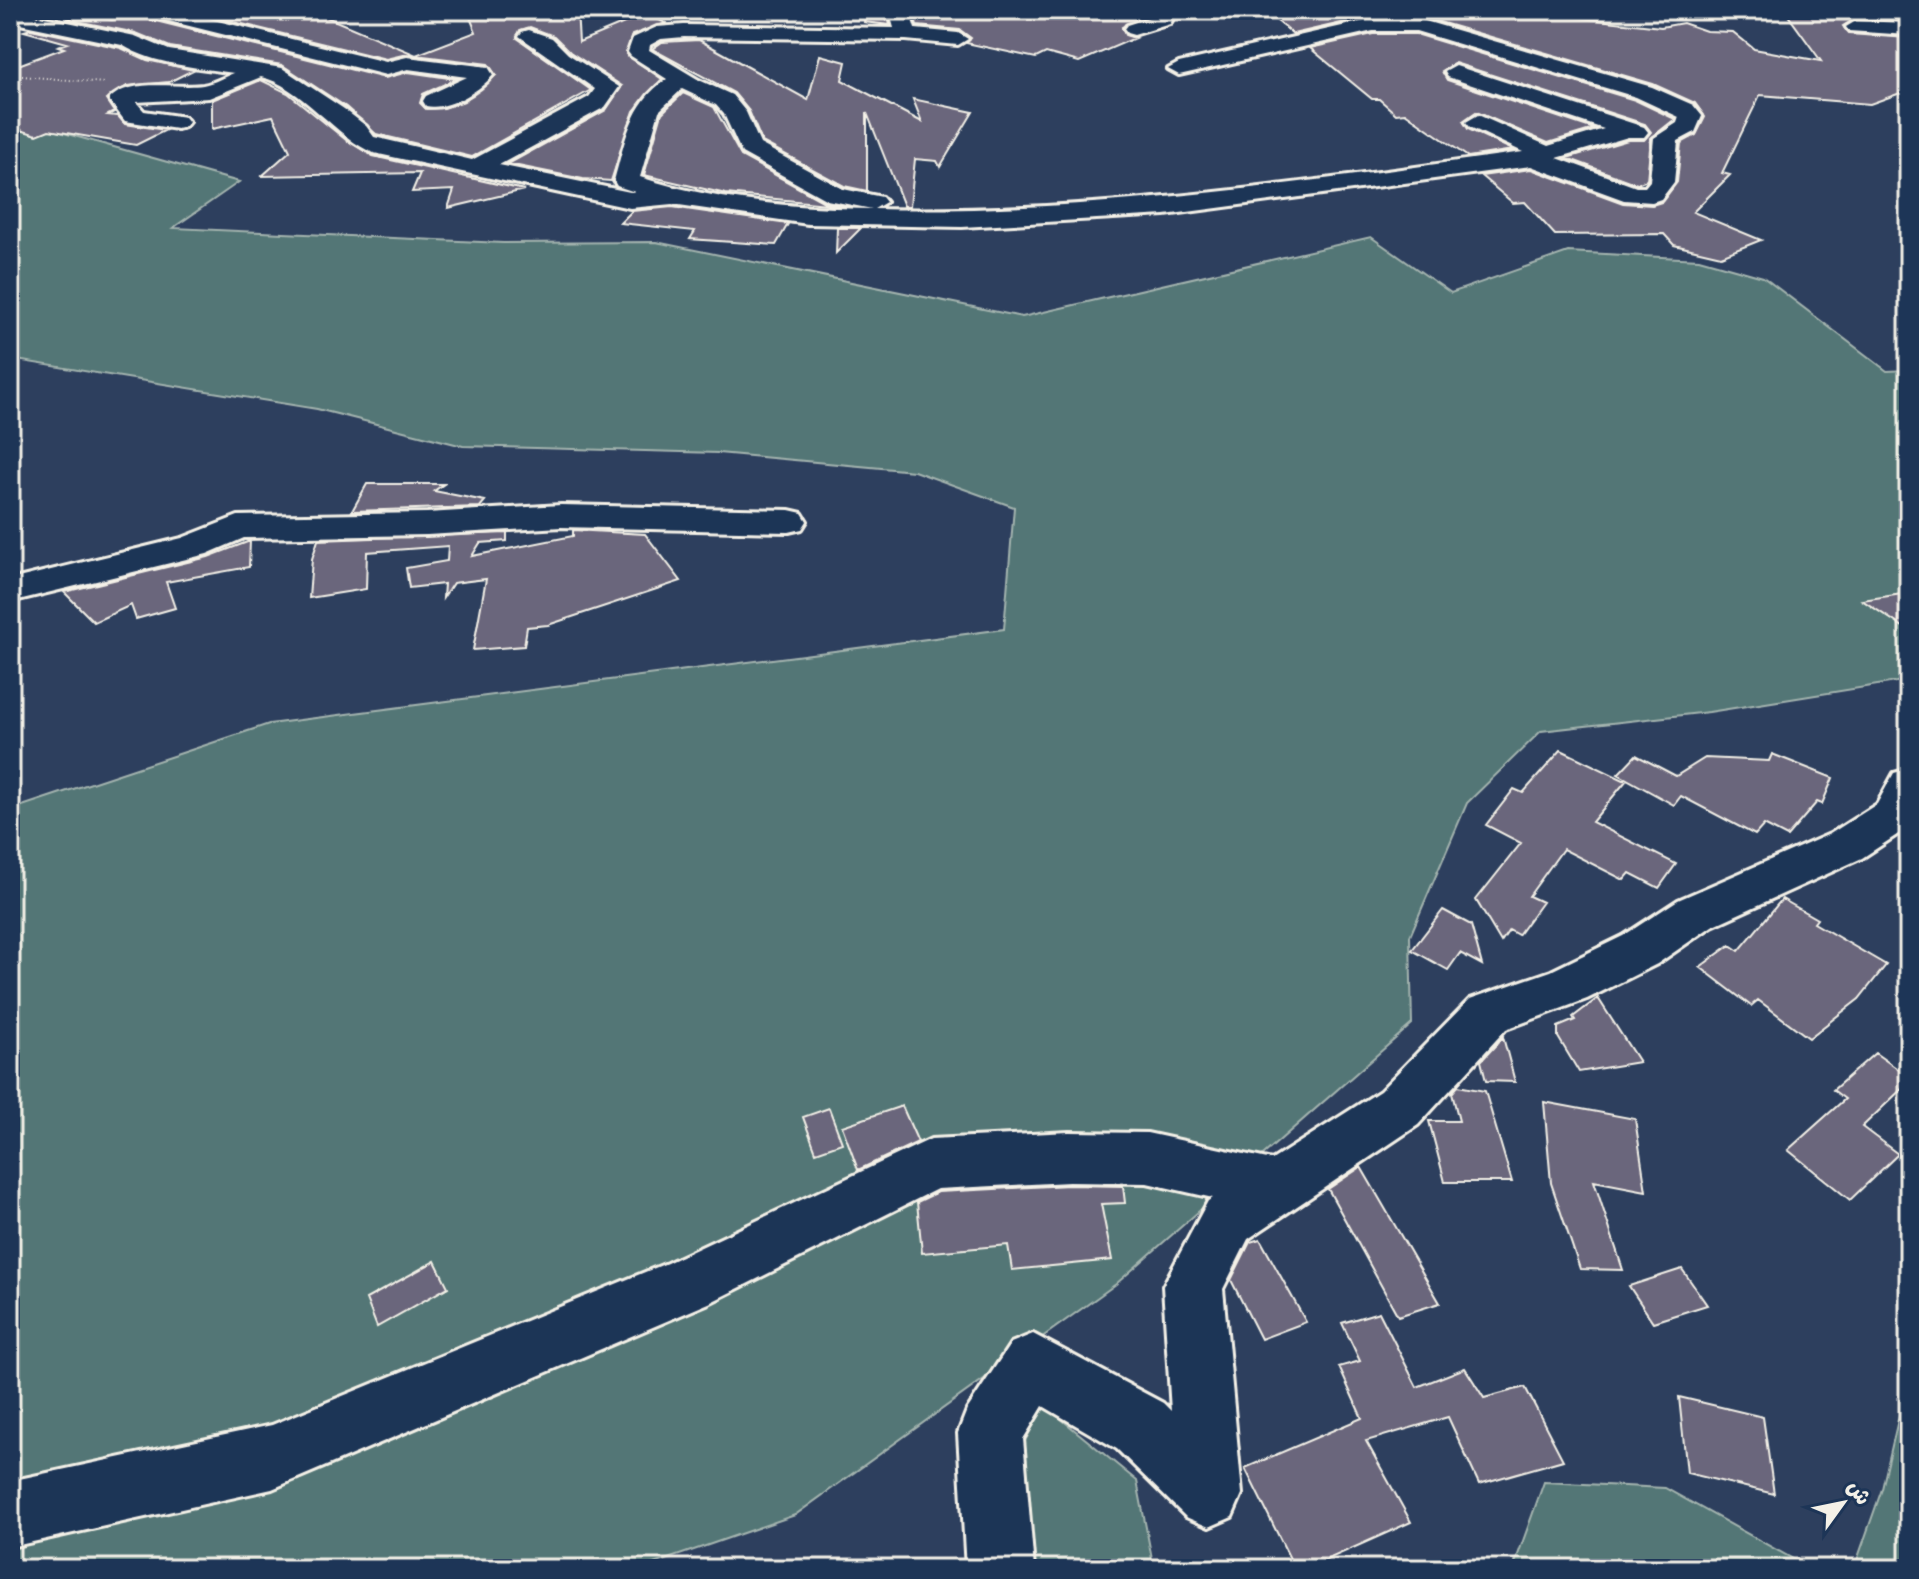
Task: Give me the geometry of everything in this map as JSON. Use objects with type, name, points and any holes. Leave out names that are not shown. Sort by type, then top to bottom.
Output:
[{"type":"street","points":[[148,10],[386,69],[410,63],[480,72],[482,75],[470,85],[434,101]]},
{"type":"street","points":[[899,10],[906,34]]},
{"type":"street","points":[[1134,29],[1163,20],[1165,15],[1159,10]]},
{"type":"street","points":[[10,16],[128,40],[145,50],[169,56],[262,69],[310,95],[358,131],[365,142],[630,200],[672,196]]},
{"type":"street","points":[[1179,69],[1373,25],[1418,25],[1551,67],[1644,92],[1685,110],[1691,116],[1687,127],[1666,138],[1626,130],[1456,72]]},
{"type":"street","points":[[1856,27],[1909,29]]},
{"type":"street","points":[[903,220],[900,213],[880,203],[836,195],[750,148],[735,112],[724,100],[638,52],[640,42],[657,33],[684,31],[906,34],[958,39]]},
{"type":"street","points":[[477,167],[597,102],[608,87],[561,58],[545,42],[529,36]]},
{"type":"street","points":[[177,122],[133,116],[133,110],[120,100],[137,94],[209,91],[262,69]]},
{"type":"street","points":[[683,78],[665,88],[649,103],[638,130],[626,181],[672,196],[808,216],[903,220],[1068,215],[1165,207],[1540,156],[1626,130]]},
{"type":"street","points":[[1478,122],[1540,156],[1643,196],[1652,194],[1662,182],[1666,138]]},
{"type":"street","points":[[10,591],[194,546],[238,527],[427,524],[561,516],[789,521]]},
{"type":"street","points":[[1000,1569],[990,1433],[1033,1365],[1140,1426],[1209,1494],[1193,1286],[1228,1220],[1399,1108],[1488,1014],[1569,985],[1640,950],[1695,913],[1846,846],[1894,815],[1909,784]]},
{"type":"street","points":[[10,1514],[272,1457],[688,1283],[931,1164],[1069,1157],[1147,1158],[1279,1187]]},
{"type":"path","points":[[10,75],[99,84],[125,77],[169,56]]},
{"type":"green space","points":[[10,118],[239,182],[173,228],[503,243],[656,242],[1022,317],[1371,237],[1451,293],[1568,252],[1699,259],[1763,277],[1887,371],[1909,370],[1909,680],[1709,712],[1541,731],[1467,803],[1410,936],[1412,1024],[1116,1284],[795,1515],[639,1569],[10,1569],[10,810],[269,724],[1004,629],[1014,507],[914,471],[718,453],[463,446],[317,409],[10,359]]},
{"type":"green space","points":[[1909,1372],[1909,1569],[1854,1569],[1882,1489]]},
{"type":"green space","points":[[1044,1405],[1137,1481],[1154,1569],[1022,1569],[1016,1458]]},
{"type":"green space","points":[[1544,1482],[1665,1488],[1811,1569],[1513,1569]]},
{"type":"building","points":[[215,10],[248,11],[263,17],[310,10],[416,55],[476,32],[467,10],[577,10],[579,42],[646,14],[666,23],[632,35],[626,54],[662,79],[634,111],[611,181],[583,179],[508,164],[606,110],[622,86],[570,52],[554,36],[530,27],[520,30],[517,38],[591,90],[472,157],[376,134],[346,107],[282,65],[170,47],[136,33],[67,19],[85,14],[112,20],[136,13],[140,17],[385,78],[408,72],[456,79],[423,94],[420,103],[426,109],[444,108],[464,101],[496,75],[488,64],[407,54],[386,59],[201,14]]},
{"type":"building","points":[[865,10],[886,10],[890,25],[864,22]]},
{"type":"building","points":[[912,10],[1146,10],[1149,15],[1122,27],[1125,35],[1135,38],[1079,62],[1046,53],[1036,58],[966,43],[971,38],[960,30],[917,26]]},
{"type":"building","points":[[1346,10],[1463,10],[1502,18],[1509,10],[1661,27],[1683,23],[1706,31],[1733,32],[1754,49],[1821,61],[1785,11],[1909,18],[1856,18],[1843,26],[1849,34],[1909,38],[1909,90],[1870,104],[1760,95],[1722,173],[1730,175],[1693,212],[1761,240],[1721,256],[1674,245],[1664,234],[1555,235],[1525,202],[1513,203],[1481,176],[1531,169],[1623,203],[1652,205],[1662,202],[1677,182],[1681,143],[1696,135],[1705,117],[1695,103],[1653,84],[1419,16],[1372,16],[1293,34],[1265,11],[1345,20]]},
{"type":"building","points":[[31,29],[121,48],[147,60],[193,70],[169,82],[127,86],[106,100],[114,112],[108,115],[118,116],[125,124],[166,130],[136,145],[49,130],[37,135],[10,127],[10,68],[64,48],[58,46],[67,43],[24,31]]},
{"type":"building","points":[[1373,34],[1416,34],[1635,100],[1675,119],[1651,138],[1647,180],[1637,184],[1567,158],[1628,140],[1644,140],[1651,132],[1645,124],[1455,63],[1442,71],[1447,80],[1594,129],[1548,143],[1476,112],[1463,121],[1468,129],[1513,150],[1468,157],[1405,113],[1396,114],[1379,99],[1372,99],[1310,48]]},
{"type":"building","points":[[699,40],[808,100],[820,55],[846,62],[842,80],[922,122],[913,99],[973,112],[940,167],[937,161],[915,159],[910,206],[904,206],[867,113],[867,191],[844,186],[762,142],[749,111],[734,93],[652,49],[662,42]]},
{"type":"building","points":[[261,80],[288,93],[346,140],[373,156],[524,190],[448,208],[454,190],[412,192],[420,173],[262,176],[290,151],[273,116],[212,129],[212,100]]},
{"type":"building","points":[[683,93],[714,107],[741,156],[826,203],[837,205],[726,194],[644,175],[662,113]]},
{"type":"building","points":[[672,207],[788,224],[776,245],[690,239],[695,231],[620,223],[632,211]]},
{"type":"building","points":[[837,228],[861,228],[836,253]]},
{"type":"building","points":[[367,484],[444,484],[434,491],[485,501],[480,507],[352,511]]},
{"type":"building","points":[[573,530],[645,534],[681,581],[548,625],[527,627],[524,646],[473,650],[486,579],[453,583],[443,598],[444,584],[409,588],[406,568],[447,561],[448,546],[367,552],[366,589],[309,598],[312,559],[318,540],[507,533],[507,541],[480,543],[472,556],[573,536]]},
{"type":"building","points":[[250,541],[249,567],[166,582],[175,608],[136,619],[131,605],[94,622],[64,592],[208,557]]},
{"type":"building","points":[[1909,593],[1909,631],[1862,600]]},
{"type":"building","points":[[1561,750],[1626,781],[1592,822],[1676,864],[1659,888],[1630,873],[1624,880],[1563,849],[1529,896],[1542,902],[1518,935],[1509,930],[1501,942],[1476,900],[1521,843],[1486,825],[1514,789],[1523,793]]},
{"type":"building","points":[[1772,754],[1833,778],[1822,804],[1817,802],[1787,837],[1764,825],[1755,835],[1681,796],[1674,805],[1618,774],[1636,755],[1676,776],[1705,758],[1769,761]]},
{"type":"building","points":[[1782,899],[1817,919],[1814,923],[1886,965],[1859,999],[1809,1038],[1758,1000],[1751,1006],[1700,967],[1730,945],[1739,951]]},
{"type":"building","points":[[1443,910],[1471,925],[1482,965],[1460,953],[1448,970],[1412,950]]},
{"type":"building","points":[[1598,998],[1639,1062],[1579,1072],[1558,1037],[1558,1027],[1575,1020],[1573,1017]]},
{"type":"building","points":[[1503,1037],[1515,1082],[1486,1081],[1481,1061]]},
{"type":"building","points":[[1875,1053],[1909,1077],[1909,1082],[1862,1127],[1898,1154],[1850,1200],[1788,1150],[1845,1099],[1833,1090]]},
{"type":"building","points":[[1458,1086],[1485,1091],[1512,1182],[1445,1182],[1429,1121],[1459,1121],[1452,1093]]},
{"type":"building","points":[[1544,1102],[1635,1119],[1646,1191],[1594,1181],[1623,1270],[1580,1269],[1551,1183]]},
{"type":"building","points":[[902,1106],[918,1142],[858,1170],[842,1126]]},
{"type":"building","points":[[829,1108],[842,1143],[816,1152],[803,1117]]},
{"type":"building","points":[[1361,1167],[1440,1303],[1398,1316],[1328,1189]]},
{"type":"building","points":[[1069,1185],[1123,1186],[1125,1203],[1101,1204],[1112,1260],[1012,1270],[1008,1245],[922,1253],[917,1202],[938,1192]]},
{"type":"building","points":[[1260,1239],[1306,1322],[1261,1339],[1231,1280],[1250,1242]]},
{"type":"building","points":[[435,1261],[448,1287],[377,1327],[366,1299]]},
{"type":"building","points":[[1682,1269],[1707,1305],[1653,1322],[1629,1286]]},
{"type":"building","points":[[1379,1312],[1417,1387],[1465,1368],[1484,1398],[1525,1387],[1563,1460],[1479,1484],[1448,1417],[1366,1441],[1411,1522],[1306,1569],[1295,1569],[1245,1468],[1362,1418],[1339,1367],[1360,1361],[1342,1323]]},
{"type":"building","points":[[1679,1397],[1763,1417],[1774,1494],[1687,1473]]}]
